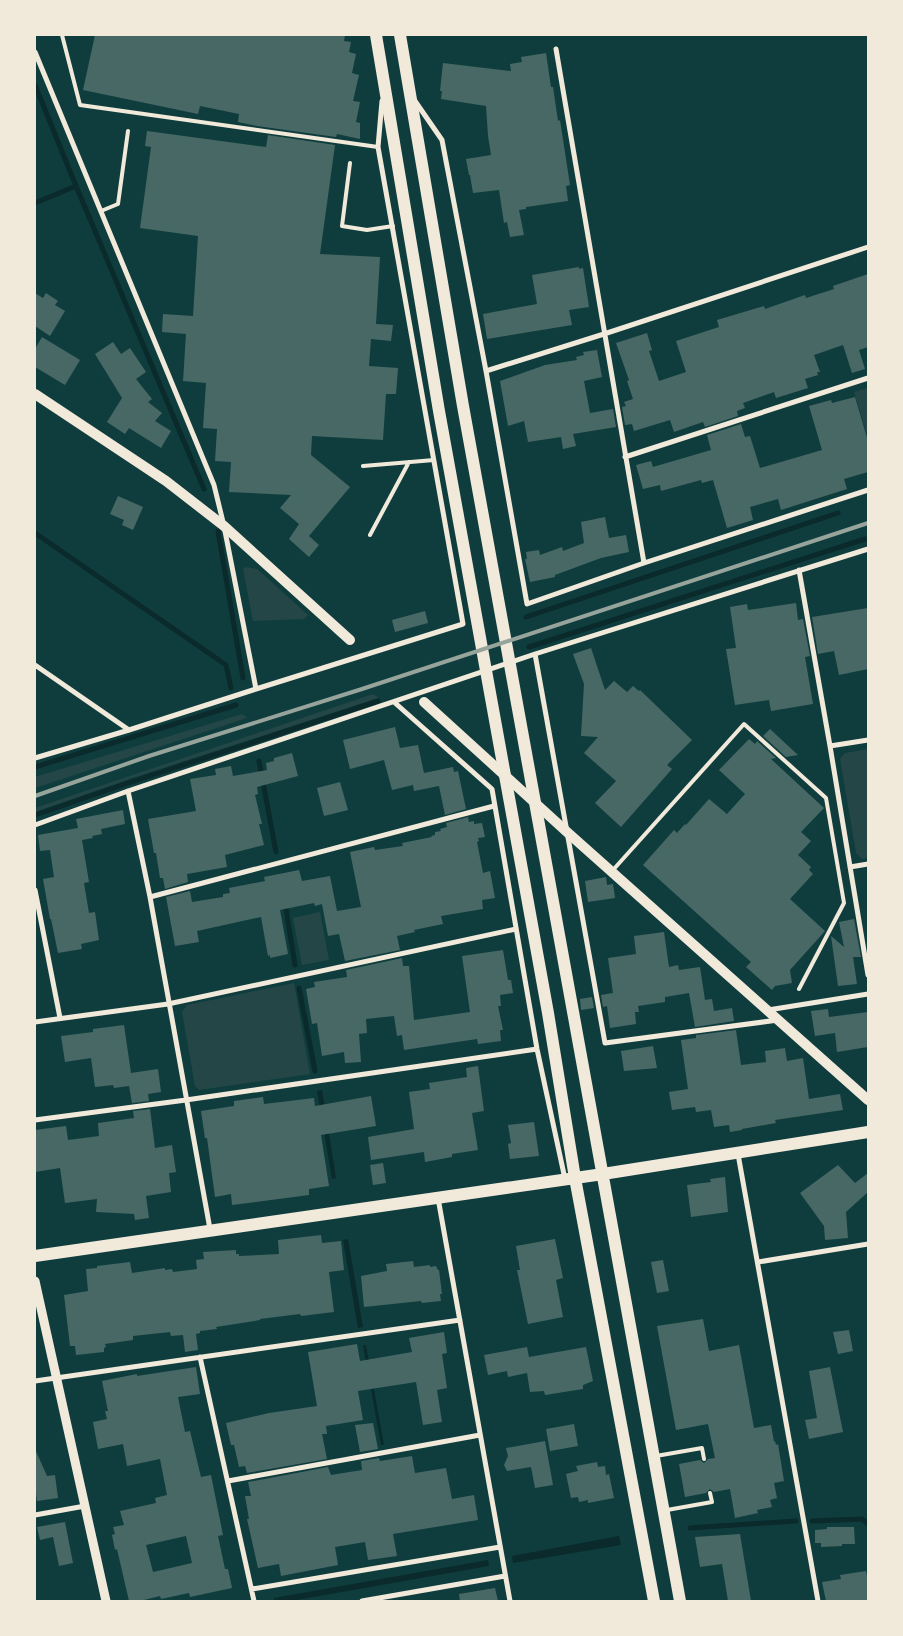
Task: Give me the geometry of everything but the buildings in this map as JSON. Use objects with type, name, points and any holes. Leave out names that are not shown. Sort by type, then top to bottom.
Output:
[{"type":"main road","points":[[376,35],[395,139],[439,411],[548,1013],[571,1178],[654,1601]]},
{"type":"main road","points":[[400,35],[463,406],[680,1601]]},
{"type":"main road","points":[[35,394],[166,481],[224,526],[350,640]]},
{"type":"main road","points":[[424,702],[566,832],[868,1100]]},
{"type":"main road","points":[[35,1256],[210,1229],[603,1174],[868,1132]]},
{"type":"street","points":[[556,49],[644,563]]},
{"type":"street","points":[[35,52],[214,485],[256,688]]},
{"type":"street","points":[[35,758],[463,624],[378,147],[384,78]]},
{"type":"street","points":[[410,94],[442,140],[486,371],[526,604],[644,563],[868,490]]},
{"type":"street","points":[[486,371],[868,247]]},
{"type":"street","points":[[625,457],[868,378]]},
{"type":"street","points":[[35,825],[128,791],[535,654],[868,549]]},
{"type":"street","points":[[799,570],[868,975]]},
{"type":"street","points":[[535,654],[605,1043],[779,1020]]},
{"type":"street","points":[[35,666],[129,730]]},
{"type":"street","points":[[394,702],[492,789],[537,1049],[571,1178]]},
{"type":"street","points":[[830,746],[868,740]]},
{"type":"street","points":[[128,791],[150,897],[210,1229]]},
{"type":"street","points":[[150,897],[494,806]]},
{"type":"street","points":[[850,867],[868,864]]},
{"type":"street","points":[[35,890],[60,1018]]},
{"type":"street","points":[[35,1022],[168,1004],[516,929]]},
{"type":"street","points":[[768,1010],[868,994]]},
{"type":"street","points":[[35,1120],[537,1049]]},
{"type":"street","points":[[738,1153],[818,1601]]},
{"type":"street","points":[[438,1197],[510,1601]]},
{"type":"street","points":[[758,1262],[868,1244]]},
{"type":"street","points":[[35,1281],[106,1601]]},
{"type":"street","points":[[35,1382],[460,1320]]},
{"type":"street","points":[[200,1357],[254,1601]]},
{"type":"street","points":[[228,1481],[480,1435]]},
{"type":"street","points":[[35,1515],[85,1506]]},
{"type":"street","points":[[252,1589],[500,1547]]},
{"type":"street","points":[[362,1601],[505,1576]]},
{"type":"lane","points":[[62,35],[80,105],[378,147]]},
{"type":"lane","points":[[101,211],[118,204],[128,131]]},
{"type":"lane","points":[[350,163],[342,226],[367,230],[393,226]]},
{"type":"lane","points":[[363,466],[434,460]]},
{"type":"lane","points":[[370,535],[409,462]]},
{"type":"lane","points":[[611,872],[744,724],[826,798],[844,903],[798,989]]},
{"type":"lane","points":[[654,1456],[702,1448],[704,1460]]},
{"type":"lane","points":[[664,1511],[712,1502],[710,1493]]},
{"type":"shaded area","points":[[868,388],[868,438],[854,392]]},
{"type":"shaded area","points":[[246,567],[257,569],[308,615],[304,619],[253,621],[243,569]]},
{"type":"shaded area","points":[[373,694],[379,698],[129,779],[35,812],[35,808]]},
{"type":"shaded area","points":[[242,714],[247,718],[35,788],[35,777]]},
{"type":"shaded area","points":[[868,749],[868,858],[862,859],[856,853],[840,759],[845,753]]},
{"type":"shaded area","points":[[320,912],[329,960],[302,965],[293,918]]},
{"type":"shaded area","points":[[294,983],[310,1074],[199,1090],[195,1086],[182,1012],[187,1005]]},
{"type":"shaded area","points":[[322,1090],[336,1178],[332,1179],[317,1091]]},
{"type":"shaded area","points":[[348,1239],[363,1327],[358,1328],[343,1240]]},
{"type":"shaded area","points":[[363,1345],[366,1345],[384,1445],[381,1445]]},
{"type":"shaded area","points":[[619,1536],[621,1545],[513,1563],[512,1556]]},
{"type":"shaded area","points":[[488,1560],[489,1566],[291,1601],[274,1601],[274,1598]]},
{"type":"waterway","points":[[35,85],[76,186],[35,203]]},
{"type":"waterway","points":[[76,186],[204,489]]},
{"type":"waterway","points":[[526,617],[838,513]]},
{"type":"waterway","points":[[218,531],[243,678]]},
{"type":"waterway","points":[[35,533],[226,665],[231,688]]},
{"type":"waterway","points":[[529,647],[865,539]]},
{"type":"waterway","points":[[35,815],[378,701]]},
{"type":"waterway","points":[[35,767],[236,705]]},
{"type":"waterway","points":[[259,761],[276,852]]},
{"type":"waterway","points":[[285,903],[295,965]]},
{"type":"waterway","points":[[299,988],[315,1071]]},
{"type":"waterway","points":[[812,1521],[862,1519],[868,1524]]},
{"type":"waterway","points":[[690,1528],[796,1521]]},
{"type":"railway","points":[[35,796],[149,756],[362,689],[868,523]]}]
